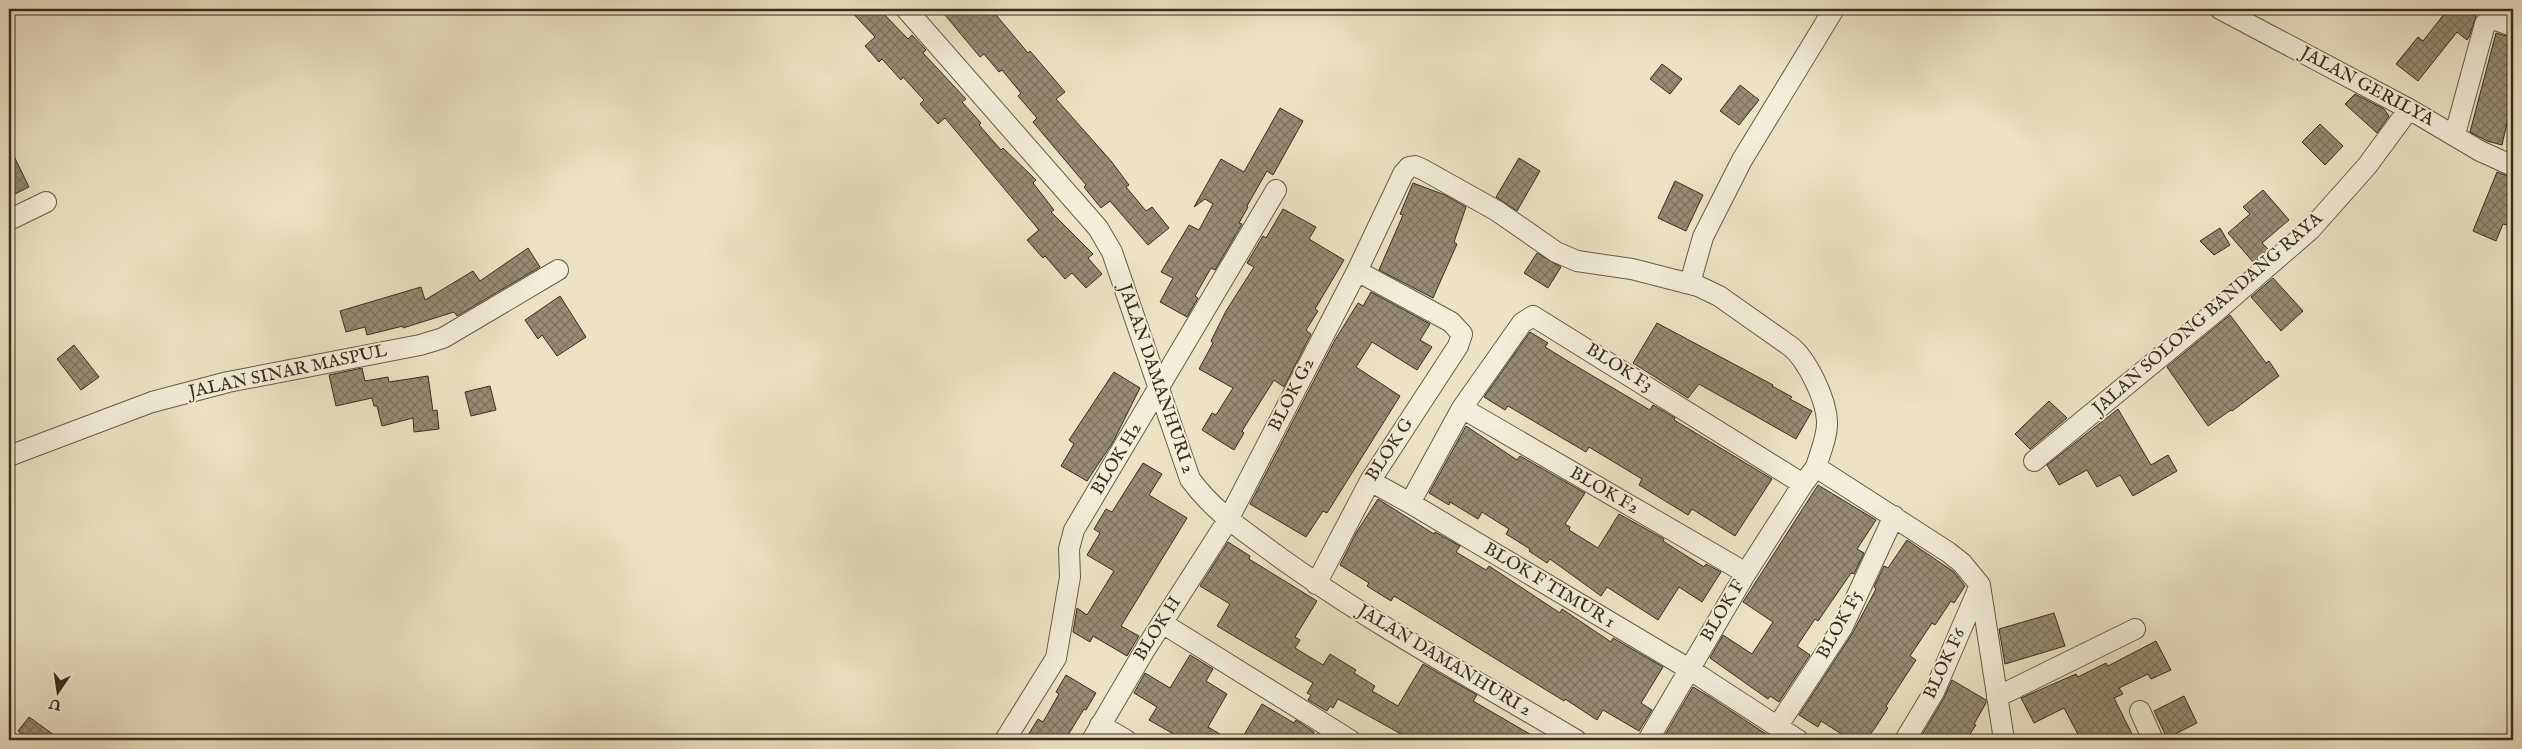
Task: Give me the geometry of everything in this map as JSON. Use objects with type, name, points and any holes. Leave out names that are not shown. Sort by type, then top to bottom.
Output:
[{"type":"street","name":"JALAN DAMANHURI 2","points":[[906,9],[1098,228],[1112,252],[1190,479],[1200,493],[1228,520],[1316,584],[1576,740]]},
{"type":"street","points":[[1834,9],[1742,160],[1706,231],[1690,283],[1719,296],[1800,354],[1808,366],[1827,422],[1816,467],[1894,516],[1962,563],[1980,585],[2004,740]]},
{"type":"street","name":"JALAN GERILYA","points":[[2220,9],[2455,134],[2480,151],[2513,166]]},
{"type":"street","points":[[2455,134],[2485,24],[2490,18],[2494,17],[2513,26]]},
{"type":"street","name":"JALAN SOLONG BANDANG RAYA","points":[[2034,461],[2190,333],[2310,230],[2367,166],[2409,109]]},
{"type":"street","name":"BLOK G2","points":[[1228,520],[1357,271],[1403,174],[1409,167],[1415,166],[1497,212],[1556,252],[1577,261],[1632,269],[1690,283]]},
{"type":"street","name":"BLOK H2","points":[[1005,740],[1056,658],[1070,576],[1069,549],[1074,530],[1276,190]]},
{"type":"street","points":[[9,220],[46,202]]},
{"type":"street","name":"JALAN SINAR MASPUL","points":[[9,456],[152,402],[228,382],[420,345],[443,338],[558,270]]},
{"type":"street","name":"BLOK G","points":[[1316,584],[1370,482],[1458,346],[1462,334],[1451,322],[1357,271]]},
{"type":"street","name":"BLOK F3","points":[[1462,408],[1522,323],[1533,316],[1803,484]]},
{"type":"street","points":[[1410,503],[1462,408]]},
{"type":"street","name":"BLOK F2","points":[[1462,408],[1746,573]]},
{"type":"street","name":"BLOK F","points":[[1648,740],[1746,573],[1816,467]]},
{"type":"street","name":"BLOK F TIMUR 1","points":[[1370,482],[1410,503],[1689,669],[1798,740]]},
{"type":"street","name":"BLOK F5","points":[[1777,727],[1842,628],[1894,516]]},
{"type":"street","name":"BLOK H","points":[[1096,733],[1162,623],[1228,520]]},
{"type":"street","name":"BLOK F6","points":[[1905,740],[1934,692],[1980,585]]},
{"type":"street","points":[[1162,623],[1350,740]]},
{"type":"street","points":[[1997,697],[2135,629]]},
{"type":"street","points":[[2140,711],[2153,740]]},
{"type":"street","points":[[1096,733],[1126,740]]},
{"type":"building","points":[[849,9],[879,9],[908,39],[912,35],[926,50],[923,53],[966,99],[962,102],[981,123],[979,125],[1001,150],[1003,148],[1036,180],[1033,183],[1054,210],[1051,212],[1093,254],[1088,258],[1102,274],[1086,288],[1072,273],[1065,279],[1045,256],[1043,258],[1027,240],[1039,230],[945,118],[938,124],[920,104],[924,100],[903,77],[901,80],[882,59],[879,62],[865,46],[875,37]]},
{"type":"building","points":[[940,9],[991,9],[1028,53],[1030,51],[1065,92],[1056,99],[1111,161],[1129,185],[1126,187],[1146,211],[1152,207],[1169,228],[1148,245],[1110,201],[1101,208],[1084,187],[1086,185],[1033,122],[1037,118],[1018,96],[1021,93],[1002,70],[999,72],[984,54],[980,57]]},
{"type":"building","points":[[2448,9],[2467,9],[2476,16],[2469,37],[2467,40],[2457,32],[2418,81],[2396,64],[2418,37],[2423,41]]},
{"type":"building","points":[[2496,33],[2513,38],[2513,71],[2508,91],[2513,93],[2513,96],[2502,145],[2487,141],[2470,132]]},
{"type":"building","points":[[1662,64],[1682,79],[1670,94],[1650,79]]},
{"type":"building","points":[[1740,85],[1759,100],[1739,125],[1720,111]]},
{"type":"building","points":[[2355,94],[2384,109],[2389,116],[2377,133],[2345,104]]},
{"type":"building","points":[[1280,108],[1303,121],[1273,175],[1267,171],[1239,223],[1242,224],[1215,270],[1211,268],[1195,296],[1198,298],[1187,317],[1160,302],[1173,278],[1161,272],[1189,225],[1199,230],[1213,204],[1205,199],[1194,207],[1221,159],[1244,172]]},
{"type":"building","points":[[2320,124],[2343,146],[2325,165],[2302,142]]},
{"type":"building","points":[[9,146],[29,187],[9,197]]},
{"type":"building","points":[[1519,158],[1540,171],[1517,211],[1496,197]]},
{"type":"building","points":[[2497,172],[2513,178],[2513,227],[2503,224],[2496,241],[2473,231]]},
{"type":"building","points":[[1675,181],[1703,195],[1686,231],[1658,218]]},
{"type":"building","points":[[1413,183],[1445,195],[1466,207],[1454,242],[1457,244],[1433,298],[1379,270],[1403,215],[1400,214]]},
{"type":"building","points":[[2263,190],[2289,220],[2262,243],[2269,250],[2254,263],[2228,233],[2250,214],[2243,207]]},
{"type":"building","points":[[1283,209],[1316,227],[1309,239],[1344,260],[1315,309],[1318,311],[1306,330],[1311,334],[1284,387],[1274,380],[1242,431],[1244,433],[1234,450],[1202,430],[1212,413],[1216,415],[1233,388],[1199,369],[1213,343],[1211,341],[1226,311],[1254,267],[1247,263],[1263,236],[1266,238]]},
{"type":"building","points":[[2220,228],[2230,245],[2214,255],[2200,241]]},
{"type":"building","points":[[528,248],[540,267],[457,316],[454,312],[403,328],[403,326],[367,335],[365,327],[346,332],[340,311],[421,287],[425,300],[473,271],[480,281]]},
{"type":"building","points":[[1537,253],[1561,267],[1548,288],[1524,273]]},
{"type":"building","points":[[2273,278],[2303,311],[2281,331],[2251,297]]},
{"type":"building","points":[[1371,292],[1430,324],[1420,340],[1432,347],[1417,370],[1372,342],[1356,367],[1400,396],[1327,513],[1323,511],[1306,537],[1250,504],[1335,340],[1358,303],[1363,306]]},
{"type":"building","points":[[560,296],[586,337],[557,356],[542,335],[538,339],[525,320]]},
{"type":"building","points":[[2230,315],[2266,363],[2269,361],[2279,376],[2232,411],[2208,426],[2167,367]]},
{"type":"building","points":[[1657,323],[1773,385],[1792,397],[1790,399],[1812,411],[1796,439],[1699,384],[1688,398],[1633,363]]},
{"type":"building","points":[[1530,332],[1548,343],[1545,347],[1571,363],[1650,410],[1653,405],[1675,418],[1674,420],[1772,479],[1735,536],[1692,509],[1688,515],[1639,485],[1642,479],[1589,447],[1586,452],[1508,406],[1505,410],[1484,397]]},
{"type":"building","points":[[74,345],[99,377],[81,390],[57,359]]},
{"type":"building","points":[[362,368],[365,381],[388,377],[389,382],[428,376],[433,411],[437,410],[439,429],[414,432],[413,418],[382,426],[377,406],[374,406],[372,398],[336,406],[329,375]]},
{"type":"building","points":[[1114,372],[1140,388],[1113,442],[1087,481],[1061,466],[1074,444],[1069,440]]},
{"type":"building","points":[[490,386],[496,410],[471,416],[465,392]]},
{"type":"building","points":[[2049,401],[2067,418],[2030,449],[2015,434]]},
{"type":"building","points":[[2118,409],[2151,465],[2168,455],[2177,471],[2133,496],[2120,475],[2097,487],[2087,470],[2059,485],[2047,465]]},
{"type":"building","points":[[1466,426],[1517,460],[1520,456],[1585,493],[1565,524],[1570,527],[1569,530],[1598,548],[1619,514],[1664,539],[1663,541],[1704,567],[1706,564],[1721,572],[1702,602],[1679,587],[1658,620],[1607,587],[1601,596],[1550,559],[1547,563],[1529,551],[1530,549],[1506,534],[1509,529],[1482,512],[1478,519],[1450,502],[1449,505],[1429,493]]},
{"type":"building","points":[[1143,463],[1162,474],[1149,495],[1187,518],[1121,626],[1139,636],[1127,656],[1093,636],[1090,642],[1073,632],[1077,608],[1087,615],[1114,571],[1087,555],[1100,533],[1094,529],[1106,509],[1112,512]]},
{"type":"building","points":[[1818,485],[1876,520],[1857,549],[1864,553],[1854,574],[1851,573],[1818,621],[1815,619],[1797,646],[1810,655],[1779,702],[1770,696],[1768,699],[1710,658],[1723,635],[1752,654],[1773,622],[1743,602]]},
{"type":"building","points":[[1378,499],[1434,534],[1435,532],[1460,546],[1456,552],[1486,570],[1489,566],[1560,613],[1562,609],[1611,642],[1613,638],[1663,667],[1641,703],[1652,710],[1639,731],[1603,710],[1597,720],[1394,596],[1391,601],[1367,586],[1369,583],[1340,565],[1356,533]]},
{"type":"building","points":[[1907,540],[1954,572],[1965,586],[1954,603],[1951,601],[1935,625],[1932,623],[1910,656],[1916,660],[1886,706],[1888,708],[1875,728],[1866,740],[1851,740],[1821,721],[1818,727],[1799,715],[1852,634],[1876,589],[1874,587],[1884,566],[1888,568]]},
{"type":"building","points":[[1228,542],[1250,556],[1249,559],[1317,601],[1295,637],[1300,640],[1295,648],[1323,665],[1330,654],[1356,670],[1354,673],[1375,686],[1372,691],[1398,706],[1423,664],[1477,695],[1473,701],[1540,740],[1412,740],[1338,699],[1333,708],[1330,706],[1327,711],[1308,700],[1311,695],[1307,693],[1313,683],[1217,626],[1230,604],[1200,586]]},
{"type":"building","points":[[2054,613],[2065,646],[2005,664],[1999,629]]},
{"type":"building","points":[[2156,641],[2171,670],[2151,679],[2148,674],[2119,688],[2123,694],[2114,698],[2135,740],[2081,740],[2064,708],[2034,723],[2021,698],[2076,674],[2078,677],[2106,663],[2108,666]]},
{"type":"building","points":[[1190,655],[1213,669],[1206,681],[1227,694],[1208,727],[1230,740],[1184,740],[1149,720],[1157,707],[1134,693],[1145,673],[1170,688]]},
{"type":"building","points":[[1066,675],[1096,693],[1086,710],[1084,709],[1065,740],[1025,740],[1038,719],[1043,722],[1059,694],[1056,692]]},
{"type":"building","points":[[1952,680],[1986,700],[1974,724],[1976,725],[1966,740],[1919,740],[1944,698]]},
{"type":"building","points":[[1693,687],[1710,697],[1775,740],[1662,740]]},
{"type":"building","points":[[2184,696],[2197,723],[2167,738],[2154,711]]},
{"type":"building","points":[[1262,704],[1294,723],[1296,720],[1314,732],[1313,735],[1322,740],[1241,740]]},
{"type":"building","points":[[29,717],[61,740],[30,740],[18,731]]}]
